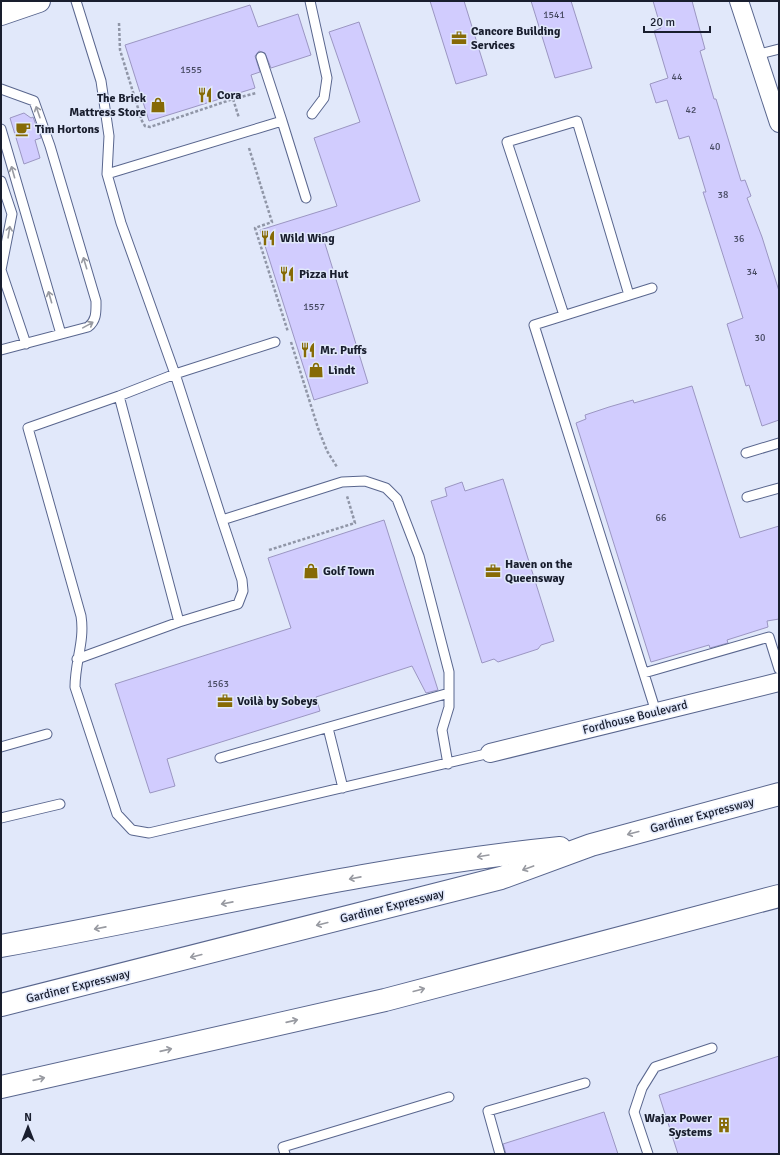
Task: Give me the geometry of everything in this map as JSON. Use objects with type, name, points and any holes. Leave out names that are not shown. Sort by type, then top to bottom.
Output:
[{"type":"main road","points":[[9,8],[39,1]]},
{"type":"main road","name":"Gardiner Expressway","points":[[1,1005],[500,878],[591,845],[779,794]]},
{"type":"main road","points":[[1,946],[388,872],[494,855],[591,845]]},
{"type":"main road","points":[[1,1087],[385,1000],[779,896]]},
{"type":"street","points":[[739,1],[779,123]]},
{"type":"street","name":"Fordhouse Boulevard","points":[[490,753],[779,682]]},
{"type":"lane","points":[[76,1],[101,81],[109,136],[107,174],[121,223],[175,374],[242,580],[243,591],[241,599],[232,606],[179,622],[77,659]]},
{"type":"lane","points":[[310,1],[327,78],[324,98],[312,114]]},
{"type":"lane","points":[[756,55],[779,49]]},
{"type":"lane","points":[[261,57],[306,198]]},
{"type":"lane","points":[[1,89],[34,101],[50,146],[96,300],[96,317],[93,323],[88,327],[1,350]]},
{"type":"lane","points":[[107,174],[282,121]]},
{"type":"lane","points":[[564,315],[507,142],[578,122],[629,295]]},
{"type":"lane","points":[[1,129],[61,334]]},
{"type":"lane","points":[[1,180],[12,214],[1,270],[26,344]]},
{"type":"lane","points":[[652,288],[534,325],[656,712]]},
{"type":"lane","points":[[275,342],[175,374],[119,396],[28,428],[81,616],[83,631],[77,659],[75,687],[117,814],[132,830],[149,833],[490,753]]},
{"type":"lane","points":[[119,396],[179,622]]},
{"type":"lane","points":[[746,453],[779,443]]},
{"type":"lane","points":[[222,520],[342,482],[365,481],[386,488],[397,499],[419,556],[449,672],[450,707],[442,730],[448,764]]},
{"type":"lane","points":[[747,497],[779,488]]},
{"type":"lane","points":[[644,673],[769,637],[779,669]]},
{"type":"lane","points":[[220,758],[449,693]]},
{"type":"lane","points":[[328,728],[343,788]]},
{"type":"lane","points":[[1,747],[47,734]]},
{"type":"lane","points":[[1,818],[60,804]]},
{"type":"lane","points":[[648,1154],[634,1112],[642,1088],[655,1067],[712,1048]]},
{"type":"lane","points":[[500,1154],[488,1111],[585,1083]]},
{"type":"lane","points":[[285,1154],[283,1147],[449,1097]]},
{"type":"path","points":[[119,23],[120,50],[145,126],[150,127],[257,92]]},
{"type":"path","points":[[233,99],[272,222],[255,228],[318,428],[327,451],[337,466],[355,523],[269,550]]},
{"type":"building","name":"Cancore Building Services","points":[[430,1],[464,1],[487,75],[456,84]]},
{"type":"building","points":[[531,1],[571,1],[592,68],[555,78]]},
{"type":"building","points":[[653,1],[692,1],[705,49],[700,51],[714,99],[716,99],[741,181],[745,180],[751,196],[747,198],[762,237],[779,291],[779,420],[762,426],[749,385],[746,386],[727,324],[743,318],[703,192],[706,192],[689,136],[679,139],[667,100],[656,103],[650,84],[668,78],[654,31],[661,28]]},
{"type":"building","points":[[250,5],[258,27],[298,14],[311,55],[271,68],[265,53],[259,51],[255,56],[260,72],[251,75],[255,88],[149,121],[125,45]]},
{"type":"building","points":[[359,22],[420,201],[322,234],[368,383],[314,400],[260,230],[337,206],[314,138],[360,122],[329,32]]},
{"type":"building","name":"Tim Hortons","points":[[24,113],[31,118],[33,117],[41,138],[35,140],[40,158],[24,164],[10,118]]},
{"type":"building","points":[[692,386],[740,538],[779,526],[779,619],[767,621],[768,627],[727,640],[728,643],[710,648],[709,645],[651,662],[576,423],[586,419],[585,415],[609,407],[633,400],[634,403]]},
{"type":"building","name":"Haven on the Queensway","points":[[503,479],[554,641],[541,645],[538,649],[498,662],[494,659],[482,663],[431,501],[447,496],[445,488],[462,482],[465,491]]},
{"type":"building","points":[[384,520],[438,690],[426,693],[412,666],[316,697],[320,711],[167,759],[175,786],[150,793],[115,684],[291,628],[268,558]]},
{"type":"building","name":"Wajax Power Systems","points":[[779,1056],[779,1154],[678,1154],[659,1095]]},
{"type":"building","points":[[604,1112],[618,1154],[506,1154],[503,1144]]},
{"type":"place","name":"Cancore Building Services","points":[[459,38]]},
{"type":"place","name":"Cora","points":[[205,95]]},
{"type":"place","name":"The Brick Mattress Store","points":[[158,105]]},
{"type":"place","name":"Tim Hortons","points":[[23,129]]},
{"type":"place","name":"Wild Wing","points":[[268,238]]},
{"type":"place","name":"Pizza Hut","points":[[287,274]]},
{"type":"place","name":"Mr. Puffs","points":[[308,350]]},
{"type":"place","name":"Lindt","points":[[316,370]]},
{"type":"place","name":"Golf Town","points":[[311,571]]},
{"type":"place","name":"Haven on the Queensway","points":[[493,571]]},
{"type":"place","name":"Voilà by Sobeys","points":[[225,701]]},
{"type":"place","name":"Wajax Power Systems","points":[[724,1125]]}]
